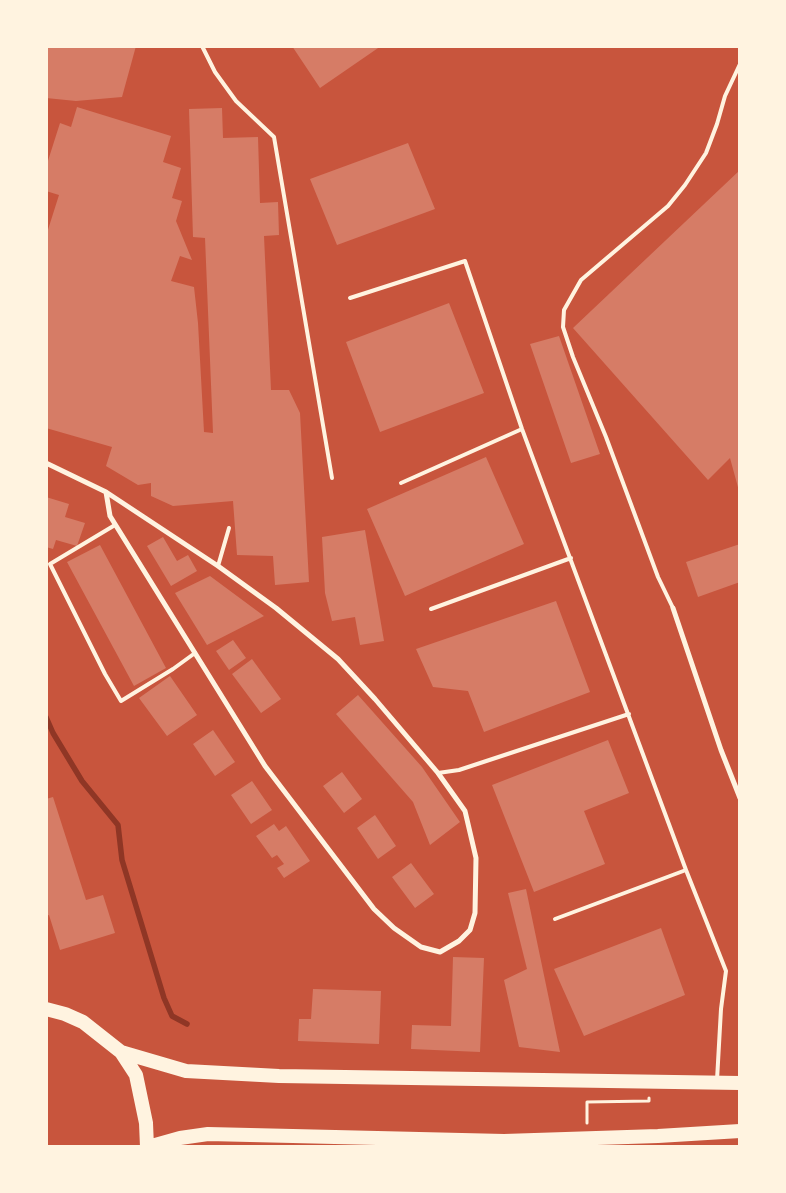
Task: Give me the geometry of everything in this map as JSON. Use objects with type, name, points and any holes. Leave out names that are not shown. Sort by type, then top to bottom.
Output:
[{"type":"highway","points":[[46,1009],[65,1014],[82,1022],[121,1052],[136,1075],[146,1123],[147,1147],[180,1138],[208,1134],[504,1141],[658,1136],[740,1131]]},
{"type":"highway","points":[[121,1052],[186,1071],[279,1076],[740,1083]]},
{"type":"street","points":[[46,463],[106,492],[218,566],[276,608],[338,659],[375,699],[438,773],[465,811],[476,858],[475,913],[470,930],[459,941],[440,952],[421,947],[394,928],[374,909],[265,766],[115,525],[110,516],[106,492]]},
{"type":"street","points":[[673,608],[721,750],[740,798]]},
{"type":"lane","points":[[202,46],[215,72],[236,101],[274,137],[332,478]]},
{"type":"lane","points":[[673,608],[658,577],[606,438],[573,357],[563,327],[564,310],[581,280],[668,206],[685,185],[706,153],[725,96],[740,64]]},
{"type":"lane","points":[[350,298],[465,261],[522,429],[686,870],[726,972],[721,1009],[717,1082]]},
{"type":"lane","points":[[400,483],[522,429]]},
{"type":"lane","points":[[115,525],[50,564],[105,674],[121,701],[195,653]]},
{"type":"lane","points":[[218,566],[229,528]]},
{"type":"lane","points":[[431,609],[571,558]]},
{"type":"lane","points":[[438,773],[459,770],[628,714]]},
{"type":"lane","points":[[555,918],[686,870]]},
{"type":"path","points":[[587,1138],[587,1102],[649,1101],[649,1082]]},
{"type":"building","points":[[46,46],[136,46],[122,97],[76,101],[46,98]]},
{"type":"building","points":[[292,46],[381,46],[320,88]]},
{"type":"building","points":[[77,107],[171,136],[163,162],[181,168],[172,198],[182,201],[176,221],[192,260],[180,256],[171,281],[194,287],[198,323],[204,432],[213,433],[205,238],[193,237],[189,109],[222,108],[223,138],[258,137],[260,203],[278,202],[279,235],[264,236],[271,390],[289,390],[300,413],[309,582],[275,585],[273,556],[237,555],[233,501],[173,506],[151,496],[151,483],[138,485],[106,466],[112,447],[46,428],[46,236],[59,195],[46,191],[46,167],[60,123],[71,127]]},
{"type":"building","points":[[408,143],[435,209],[337,245],[310,179]]},
{"type":"building","points":[[740,170],[739,491],[730,458],[708,480],[573,328]]},
{"type":"building","points":[[449,303],[484,393],[380,432],[346,342]]},
{"type":"building","points":[[559,336],[600,454],[571,463],[530,344]]},
{"type":"building","points":[[486,457],[524,544],[405,596],[367,509]]},
{"type":"building","points":[[46,497],[69,504],[65,517],[85,523],[77,546],[56,540],[53,549],[46,547]]},
{"type":"building","points":[[365,530],[384,641],[360,645],[355,617],[332,621],[325,593],[322,537]]},
{"type":"building","points":[[163,537],[177,561],[188,555],[197,571],[171,586],[147,546]]},
{"type":"building","points":[[740,544],[740,582],[698,597],[686,562]]},
{"type":"building","points":[[100,545],[166,668],[134,686],[67,562]]},
{"type":"building","points":[[210,576],[264,616],[207,645],[175,593]]},
{"type":"building","points":[[556,601],[590,692],[484,732],[468,691],[433,687],[416,649]]},
{"type":"building","points":[[233,640],[246,658],[229,670],[216,651]]},
{"type":"building","points":[[252,659],[281,699],[261,713],[232,674]]},
{"type":"building","points":[[170,676],[197,715],[167,736],[139,698]]},
{"type":"building","points":[[358,695],[422,767],[460,822],[430,845],[413,802],[336,714]]},
{"type":"building","points":[[213,730],[235,762],[215,776],[193,744]]},
{"type":"building","points":[[608,740],[629,793],[584,811],[605,864],[534,892],[492,785]]},
{"type":"building","points":[[342,772],[362,799],[344,813],[323,786]]},
{"type":"building","points":[[252,781],[272,810],[251,824],[231,795]]},
{"type":"building","points":[[53,797],[86,900],[103,895],[115,933],[60,950],[49,915],[46,916],[46,799]]},
{"type":"building","points":[[375,815],[396,846],[378,859],[357,828]]},
{"type":"building","points":[[274,824],[279,831],[286,826],[310,861],[284,878],[277,868],[284,864],[277,855],[272,858],[256,836]]},
{"type":"building","points":[[411,863],[434,894],[415,908],[392,877]]},
{"type":"building","points":[[526,889],[560,1052],[519,1047],[504,980],[527,969],[508,893]]},
{"type":"building","points":[[661,928],[685,995],[584,1036],[554,969]]},
{"type":"building","points":[[453,957],[484,958],[480,1052],[411,1049],[412,1025],[451,1026]]},
{"type":"building","points":[[313,989],[381,991],[379,1044],[298,1041],[299,1019],[311,1019]]},
{"type":"waterway","points":[[46,717],[53,733],[82,781],[118,825],[122,860],[164,998],[172,1016],[187,1024]]}]
